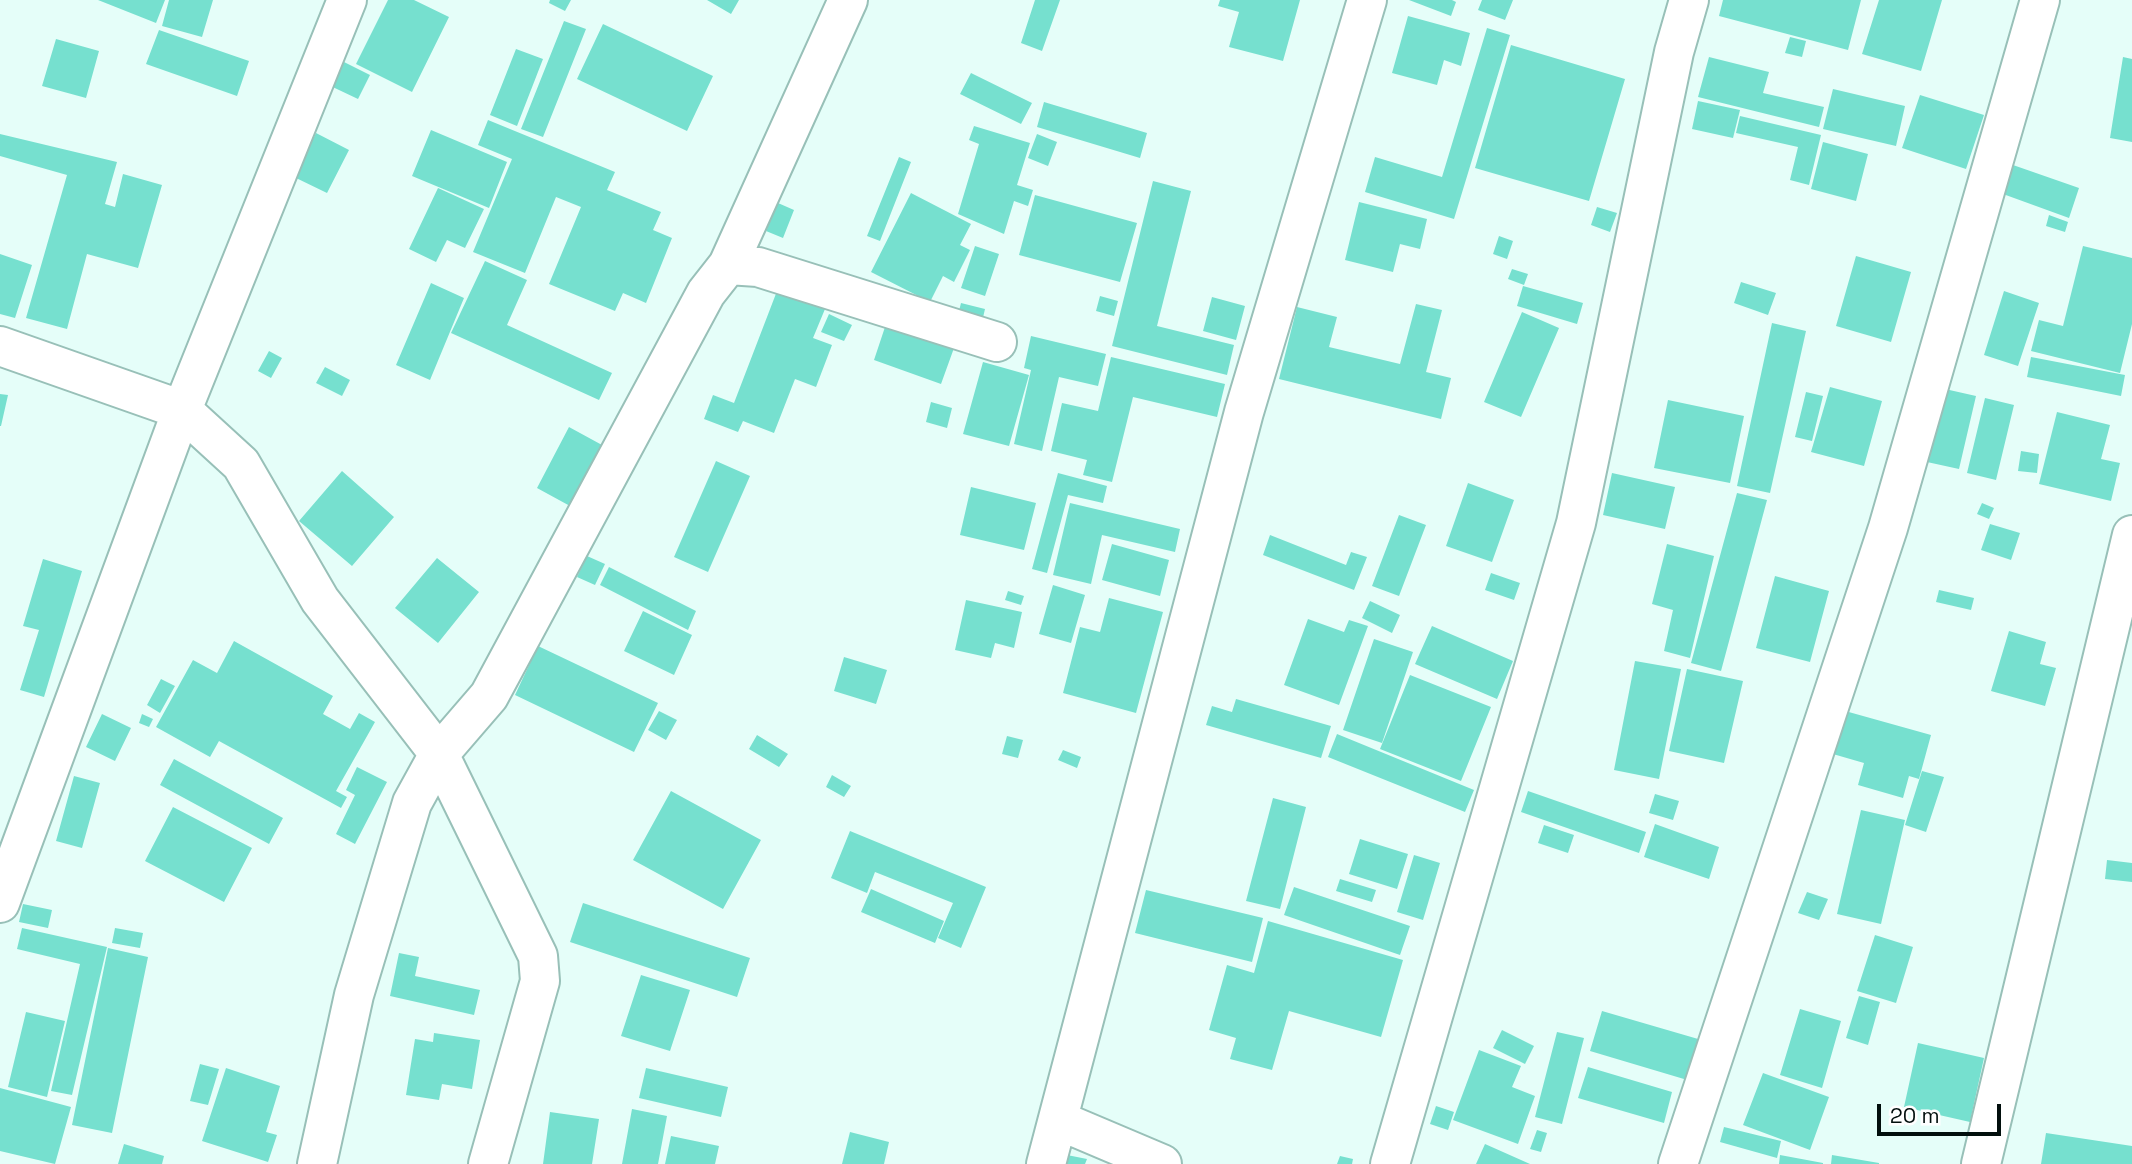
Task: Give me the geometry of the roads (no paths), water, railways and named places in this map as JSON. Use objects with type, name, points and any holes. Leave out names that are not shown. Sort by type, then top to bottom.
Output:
[{"type":"street","points":[[0,903],[182,410],[347,0]]},
{"type":"street","points":[[317,1164],[354,995],[412,803],[439,754],[489,696],[706,293],[727,265],[848,0]]},
{"type":"street","points":[[1046,1164],[1244,412],[1367,0]]},
{"type":"street","points":[[1390,1164],[1576,523],[1674,52],[1689,0]]},
{"type":"street","points":[[1678,1164],[1888,527],[2040,0]]},
{"type":"street","points":[[727,265],[758,267],[997,342]]},
{"type":"street","points":[[0,346],[182,410],[241,464],[320,600],[439,754],[538,956],[540,981],[488,1164]]},
{"type":"street","points":[[1981,1164],[2132,535]]},
{"type":"street","points":[[1058,1120],[1162,1164]]}]
